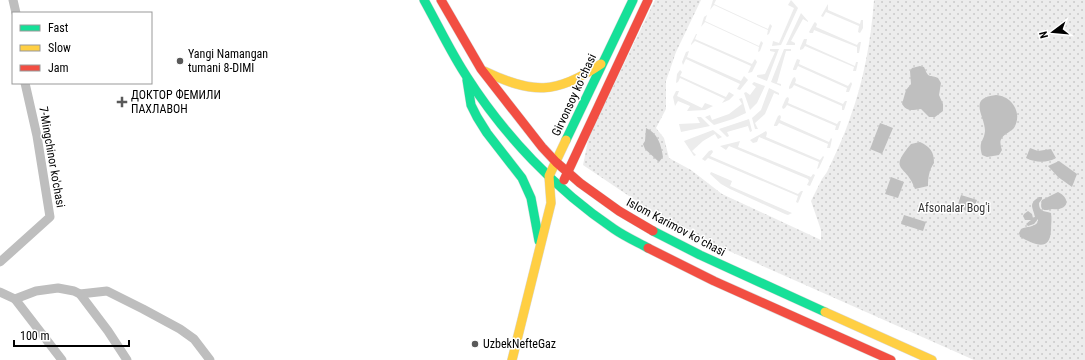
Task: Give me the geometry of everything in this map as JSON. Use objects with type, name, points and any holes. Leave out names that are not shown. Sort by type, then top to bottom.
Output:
[{"type":"main road","points":[[424,0],[466,76],[497,120],[549,176],[575,200],[614,229],[662,256],[714,281],[889,359]]},
{"type":"main road","name":"Islom Karimov koʻchasi","points":[[441,0],[481,69],[556,162],[580,183],[619,211],[693,252],[932,360]]},
{"type":"main road","name":"Girvonsoy koʻchasi","points":[[549,176],[633,0]]},
{"type":"main road","points":[[551,203],[561,187],[648,0]]},
{"type":"main road","points":[[481,69],[518,85],[543,89],[558,87],[573,82],[588,74],[603,62]]},
{"type":"main road","points":[[466,76],[472,105],[477,117],[487,133],[522,178],[531,198],[540,249]]},
{"type":"main road","points":[[512,360],[551,203],[549,176]]},
{"type":"street","points":[[13,0],[16,12]]},
{"type":"street","name":"7-Mingchinor ko'chasi","points":[[0,262],[50,217],[37,136],[25,84]]},
{"type":"street","points":[[15,299],[36,291],[58,288],[74,291],[80,294],[108,331],[127,360]]},
{"type":"street","points":[[80,294],[107,291],[144,309],[180,329],[194,339],[210,360]]},
{"type":"street","points":[[0,292],[15,299],[62,360]]},
{"type":"green space","name":"Afsonalar Bog'i","points":[[655,0],[701,0],[676,52],[666,81],[666,109],[656,128],[664,138],[669,158],[691,170],[722,194],[821,240],[821,230],[811,201],[827,172],[845,132],[855,104],[866,60],[874,0],[1085,0],[1085,360],[974,360],[675,227],[583,165],[589,136]]},
{"type":"green space","points":[[713,0],[716,0],[714,4],[768,29],[770,24],[772,26],[769,34],[767,35],[768,30],[714,5],[710,10]]},
{"type":"green space","points":[[791,0],[798,8],[781,45],[772,46],[773,41],[779,43],[794,8],[788,5]]},
{"type":"green space","points":[[828,4],[828,10],[860,24],[861,20],[863,20],[863,28],[860,33],[858,32],[859,26],[826,12],[823,17],[821,16]]},
{"type":"green space","points":[[801,13],[808,22],[803,19],[791,41],[795,43],[795,45],[786,45]]},
{"type":"green space","points":[[707,15],[705,21],[759,46],[761,41],[763,43],[760,51],[758,52],[759,47],[705,22],[701,27],[704,17]]},
{"type":"green space","points":[[815,22],[817,24],[816,27],[857,45],[861,42],[859,53],[857,53],[857,47],[814,30],[813,33],[810,33],[809,32]]},
{"type":"green space","points":[[696,34],[695,39],[752,64],[755,59],[757,62],[752,72],[748,73],[751,66],[695,41],[691,45]]},
{"type":"green space","points":[[804,39],[807,39],[806,44],[855,66],[856,62],[858,62],[856,71],[853,71],[854,67],[805,46],[800,50]]},
{"type":"green space","points":[[770,49],[779,49],[767,81],[757,77],[757,75],[765,74],[775,52],[770,51]]},
{"type":"green space","points":[[784,49],[791,49],[791,51],[786,51],[777,83],[781,84],[781,86],[771,82]]},
{"type":"green space","points":[[689,51],[687,57],[741,81],[744,76],[748,80],[740,90],[737,89],[740,84],[686,59],[683,65],[682,62],[686,52]]},
{"type":"green space","points":[[797,59],[800,60],[799,64],[848,86],[851,82],[852,84],[849,92],[846,92],[847,88],[798,66],[796,70],[793,70]]},
{"type":"green space","points":[[680,70],[682,72],[680,76],[726,97],[729,92],[734,95],[729,100],[722,103],[725,99],[680,78],[676,83],[677,74]]},
{"type":"green space","points":[[795,77],[795,83],[843,104],[847,101],[844,110],[842,110],[842,106],[794,85],[789,89],[793,78]]},
{"type":"green space","points":[[754,82],[765,86],[757,103],[750,110],[744,93],[746,92],[750,95],[756,87],[752,84]]},
{"type":"green space","points":[[769,88],[779,93],[779,95],[774,93],[765,114],[755,123],[758,129],[755,129],[752,118],[761,110]]},
{"type":"green space","points":[[676,91],[679,91],[677,96],[702,108],[705,103],[713,106],[705,110],[687,111],[690,106],[678,101],[675,106],[673,97]]},
{"type":"green space","points":[[788,97],[788,103],[837,124],[841,121],[838,130],[835,130],[836,126],[787,105],[783,109],[782,107],[786,98]]},
{"type":"green space","points":[[742,98],[746,113],[714,125],[705,117],[710,115],[712,120],[729,114],[742,104],[739,99]]},
{"type":"green space","points":[[780,115],[780,120],[829,142],[831,138],[830,148],[827,148],[828,144],[779,123],[777,126],[774,126],[778,116]]},
{"type":"green space","points":[[697,117],[701,117],[710,126],[681,132],[679,124],[700,123]]},
{"type":"green space","points":[[749,119],[752,131],[750,132],[748,126],[727,132],[729,136],[727,137],[719,129]]},
{"type":"green space","points":[[713,130],[722,137],[718,139],[715,134],[703,141],[692,151],[696,155],[694,156],[684,141]]},
{"type":"green space","points":[[766,131],[766,137],[820,160],[823,156],[824,157],[819,168],[817,169],[819,162],[759,137],[757,142],[753,143],[750,140]]},
{"type":"green space","points":[[740,141],[738,147],[811,177],[813,174],[815,175],[810,186],[807,185],[809,181],[808,179],[729,146],[726,150],[720,146]]},
{"type":"green space","points":[[712,150],[713,152],[710,156],[798,194],[803,191],[798,203],[796,202],[798,196],[708,158],[705,161],[702,159],[709,151]]},
{"type":"green space","points":[[711,172],[732,181],[730,186],[792,213],[788,215],[785,214],[730,189],[721,184],[710,174]]},
{"type":"shaded area","points":[[920,66],[924,67],[929,76],[938,78],[941,83],[939,95],[943,104],[943,111],[935,117],[929,117],[921,109],[908,109],[902,104],[906,90],[911,84],[910,71],[912,68]]},
{"type":"shaded area","points":[[996,95],[1007,98],[1011,102],[1016,111],[1017,117],[1014,128],[1001,139],[1000,144],[1002,150],[999,155],[987,157],[982,155],[981,150],[981,144],[985,131],[980,104],[982,100],[987,97]]},
{"type":"shaded area","points":[[880,123],[893,128],[882,154],[870,149]]},
{"type":"shaded area","points":[[646,128],[656,136],[660,144],[663,157],[659,162],[645,149],[643,144],[645,141]]},
{"type":"shaded area","points":[[920,142],[931,150],[934,163],[929,174],[928,186],[915,189],[908,175],[901,168],[900,159],[911,144]]},
{"type":"shaded area","points":[[1030,148],[1038,151],[1051,149],[1056,158],[1045,162],[1030,160],[1026,158]]},
{"type":"shaded area","points":[[1059,161],[1077,174],[1072,187],[1058,177],[1048,166]]},
{"type":"shaded area","points":[[891,177],[904,182],[898,198],[885,194]]},
{"type":"shaded area","points":[[1058,192],[1063,195],[1067,202],[1065,206],[1058,209],[1043,209],[1041,206],[1042,200]]},
{"type":"shaded area","points":[[961,195],[977,200],[972,213],[957,207]]},
{"type":"shaded area","points":[[1039,197],[1042,197],[1039,203],[1042,211],[1051,213],[1050,237],[1048,242],[1040,245],[1020,237],[1019,233],[1021,229],[1032,226],[1038,222],[1038,219],[1034,224],[1028,226],[1026,224],[1031,220],[1025,220],[1023,216],[1028,211],[1032,214],[1033,218],[1035,217],[1032,204]]},
{"type":"shaded area","points":[[904,215],[926,222],[923,231],[901,224]]},
{"type":"traffic: fast","points":[[424,0],[461,68],[497,120],[514,140],[552,179],[593,214],[626,237],[648,248]]},
{"type":"traffic: fast","points":[[566,140],[633,0]]},
{"type":"traffic: fast","points":[[467,80],[471,105],[477,117],[487,133],[522,178],[531,198],[539,241]]},
{"type":"traffic: fast","points":[[653,231],[700,255],[825,312]]},
{"type":"traffic: slow","points":[[484,71],[516,84],[544,88],[557,86],[570,81],[601,64]]},
{"type":"traffic: slow","points":[[512,360],[551,203],[549,176],[566,140]]},
{"type":"traffic: slow","points":[[825,312],[932,360]]},
{"type":"traffic: jam","points":[[441,0],[481,69],[542,147],[556,162],[580,183],[619,211],[653,231]]},
{"type":"traffic: jam","points":[[564,180],[648,0]]},
{"type":"traffic: jam","points":[[648,248],[714,281],[891,360]]},
{"type":"place","name":"Yangi Namangan tumani 8-DIMI","points":[[180,61]]},
{"type":"place","name":"ДОКТОР ФЕМИЛИ ПАХЛАВОН","points":[[122,102]]},
{"type":"place","name":"UzbekNefteGaz","points":[[475,344]]}]
